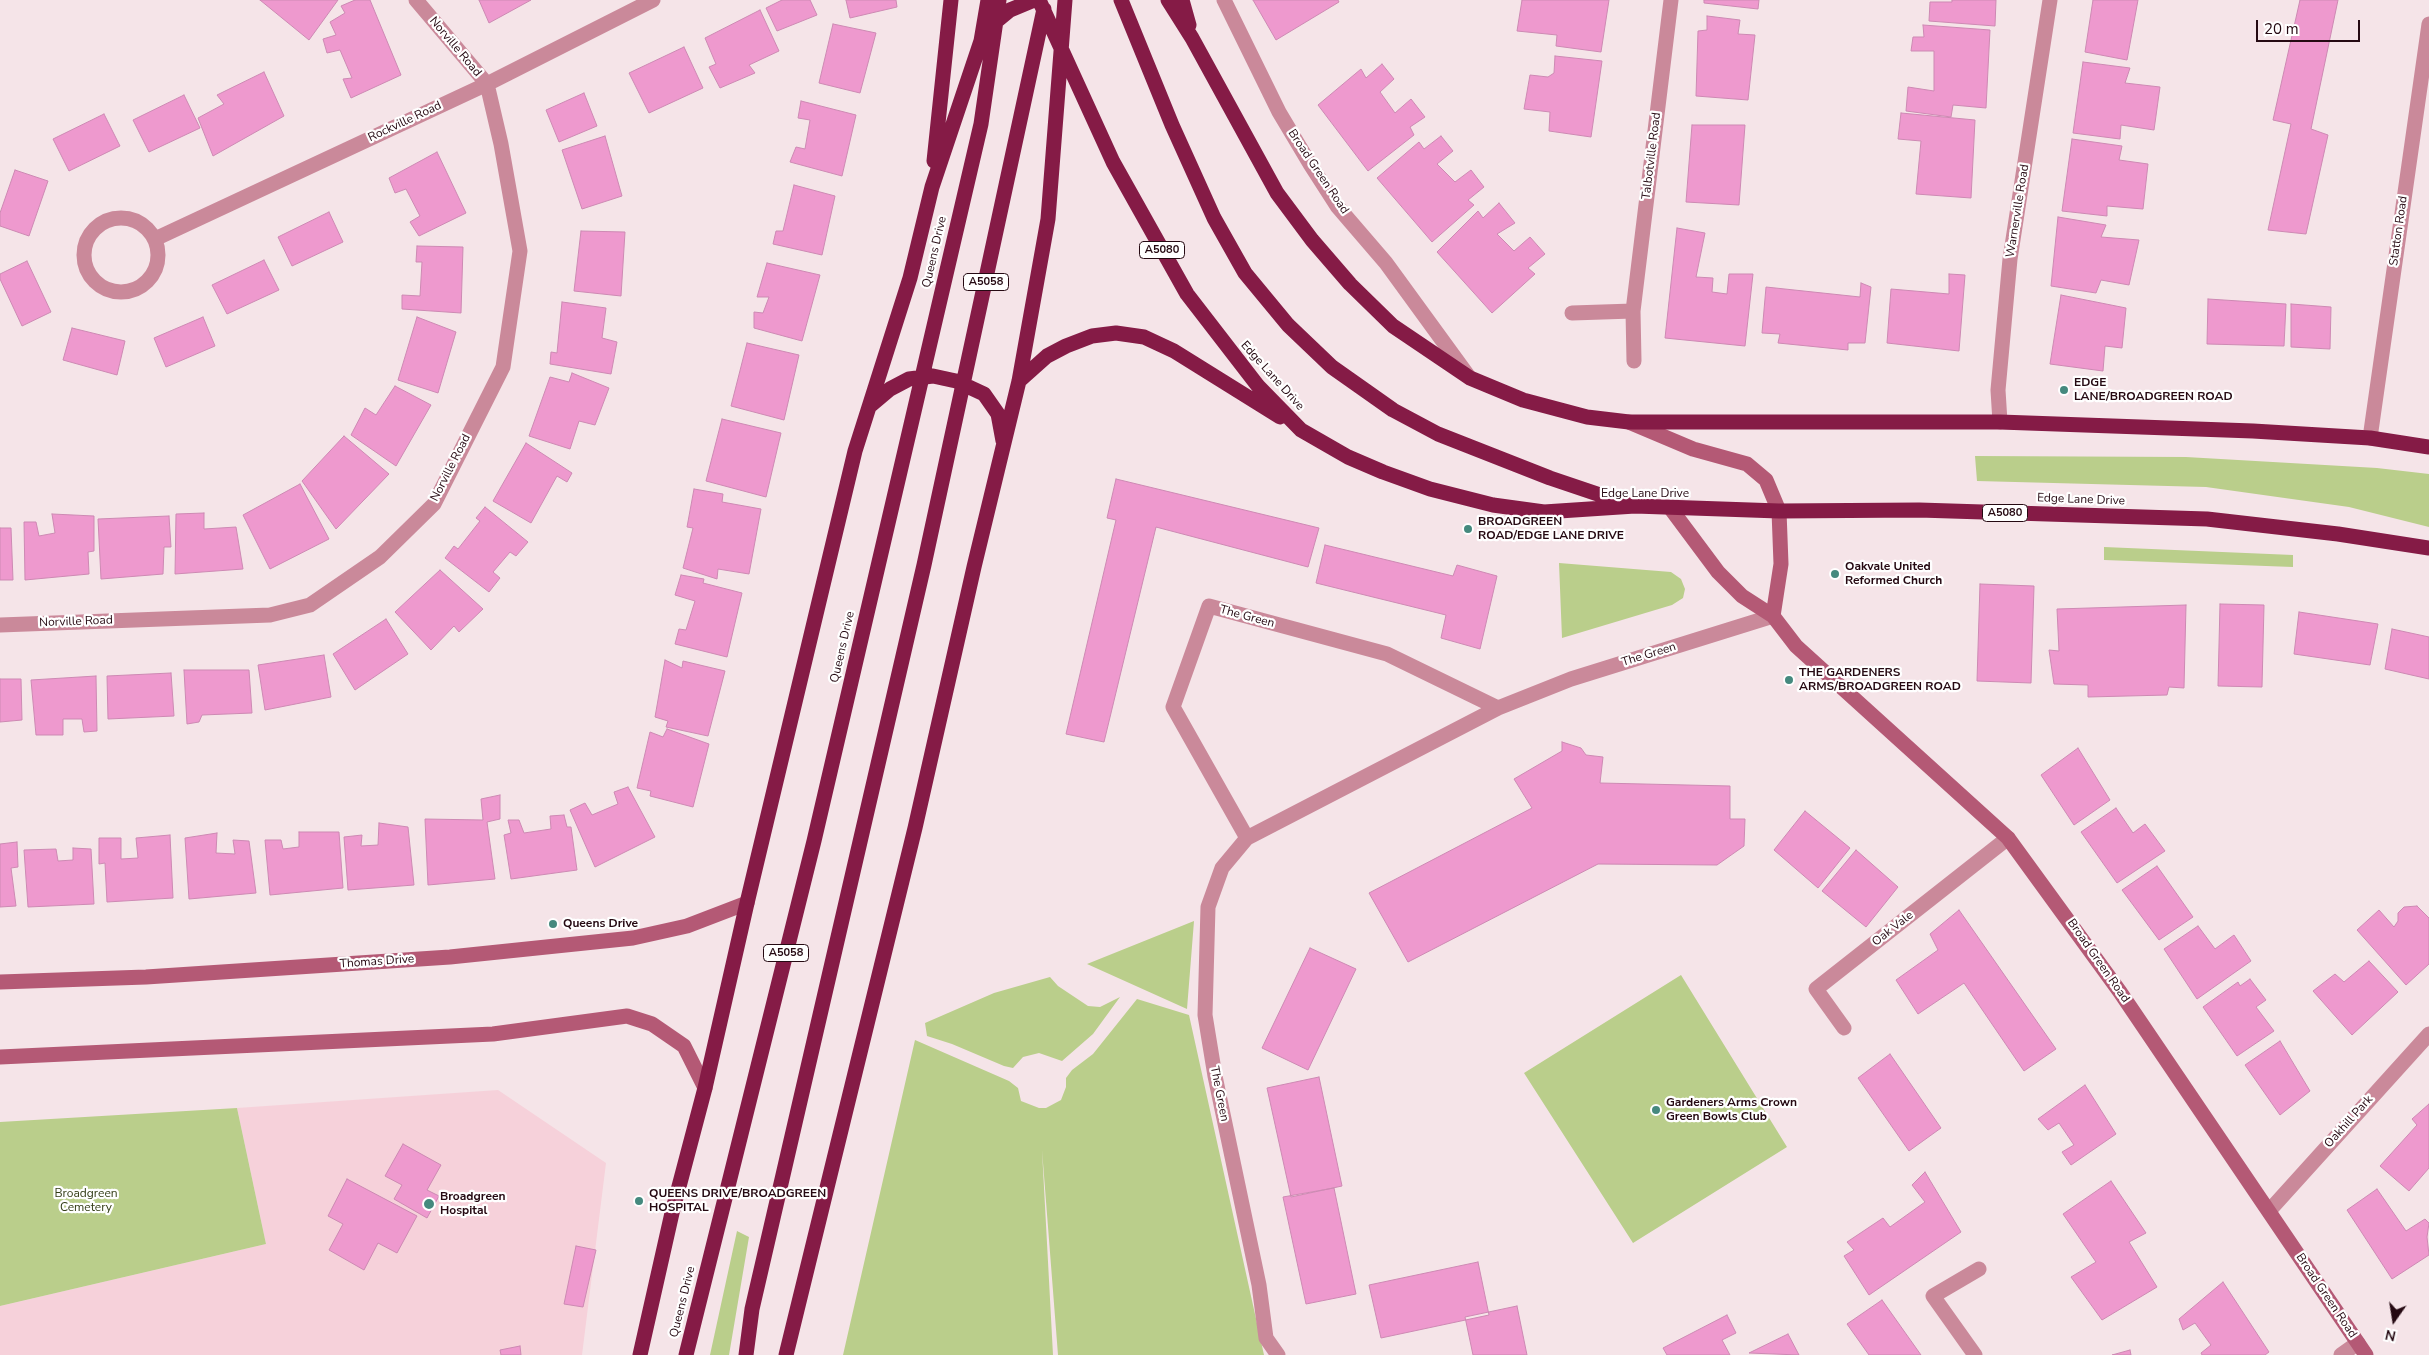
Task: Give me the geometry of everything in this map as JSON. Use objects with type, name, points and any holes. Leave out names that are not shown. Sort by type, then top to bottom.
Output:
[{"type":"highway","points":[[932,187],[951,0]]},
{"type":"highway","points":[[640,1355],[672,1213],[705,1088],[747,902],[855,451],[910,278],[932,187],[982,41],[988,0]]},
{"type":"highway","name":"Queens Drive","points":[[686,1355],[814,842],[981,124],[999,0]]},
{"type":"highway","points":[[982,41],[993,24],[1010,10],[1034,0]]},
{"type":"highway","name":"A5080","points":[[1039,0],[1061,47]]},
{"type":"highway","name":"A5058","points":[[746,1355],[752,1309],[924,565],[1046,0]]},
{"type":"highway","points":[[786,1355],[915,828],[974,567],[1019,381],[1048,218],[1065,0]]},
{"type":"highway","points":[[1121,0],[1172,125],[1214,218],[1245,273],[1288,325],[1332,367],[1393,410],[1438,434],[1550,478],[1635,506]]},
{"type":"highway","points":[[1170,1],[1277,193],[1312,240],[1350,284],[1393,326],[1470,378],[1524,400],[1587,417],[1629,422],[2000,422],[2254,431],[2370,438],[2429,447]]},
{"type":"highway","name":"Edge Lane Drive","points":[[1061,47],[1114,162],[1186,294],[1258,386],[1301,430],[1348,457],[1383,472],[1430,489],[1493,505],[1544,512],[1635,506],[1671,509],[1779,511],[1919,510],[2207,519],[2338,534],[2429,548]]},
{"type":"highway","points":[[1019,381],[1047,356],[1092,336],[1116,333],[1144,337],[1174,351],[1301,430]]},
{"type":"highway","points":[[870,406],[890,389],[909,379],[933,376],[956,381],[984,394],[998,414],[1004,446]]},
{"type":"street","name":"Norville Road","points":[[0,625],[270,615],[310,605],[380,557],[434,504],[502,367],[520,251],[501,144],[487,84],[416,0]]},
{"type":"street","name":"Rockville Road","points":[[155,239],[487,84],[653,0]]},
{"type":"street","name":"Broad Green Road","points":[[1224,0],[1279,112],[1310,164],[1338,206],[1386,263],[1470,378]]},
{"type":"street","name":"Talbotville Road","points":[[1634,361],[1633,311],[1671,0]]},
{"type":"street","name":"Warnerville Road","points":[[2000,422],[1998,390],[2010,259],[2050,0]]},
{"type":"street","name":"Statton Road","points":[[2370,438],[2429,24]]},
{"type":"street","points":[[124,217],[137,221],[147,228],[155,239],[158,262],[146,283],[136,289],[124,292],[101,287],[92,279],[86,268],[83,256],[85,243],[90,232],[100,223],[112,218],[124,217]]},
{"type":"street","points":[[1572,313],[1633,311]]},
{"type":"street","points":[[1629,422],[1693,449],[1747,464],[1766,480],[1779,511],[1781,564],[1773,616]]},
{"type":"street","name":"Broad Green Road","points":[[1671,509],[1718,572],[1742,596],[1773,616],[1796,646],[2008,838],[2120,992],[2362,1349]]},
{"type":"street","name":"The Green","points":[[1248,838],[1173,707],[1209,606],[1387,654],[1498,708]]},
{"type":"street","name":"The Green","points":[[1278,1355],[1266,1338],[1259,1285],[1215,1076],[1205,1016],[1208,907],[1222,868],[1248,838],[1498,708],[1571,679],[1773,616]]},
{"type":"street","name":"Oak Vale","points":[[1844,1028],[1816,990],[2008,838]]},
{"type":"street","name":"Thomas Drive","points":[[0,982],[146,977],[450,957],[633,938],[687,926],[747,902]]},
{"type":"street","points":[[0,1057],[493,1034],[627,1016],[652,1024],[684,1046],[705,1088]]},
{"type":"street","name":"Oakhill Park","points":[[2269,1211],[2429,1034]]},
{"type":"street","points":[[1975,1355],[1932,1296],[1979,1268]]},
{"type":"street","points":[[2341,1355],[2362,1349]]},
{"type":"shaded area","name":"Broadgreen Hospital","points":[[498,1090],[606,1163],[582,1355],[0,1355],[0,1306],[266,1244],[237,1108]]},
{"type":"green space","points":[[1975,456],[2186,457],[2377,468],[2429,474],[2429,527],[2349,507],[2206,487],[1977,481]]},
{"type":"green space","points":[[2104,547],[2293,555],[2293,567],[2104,560]]},
{"type":"green space","points":[[1559,563],[1671,572],[1681,579],[1685,589],[1683,598],[1672,605],[1562,638]]},
{"type":"green space","points":[[1194,921],[1187,1009],[1087,964]]},
{"type":"green space","name":"Gardeners Arms Crown Green Bowls Club","points":[[1681,975],[1787,1147],[1633,1243],[1524,1073]]},
{"type":"green space","points":[[1050,977],[1058,986],[1088,1006],[1100,1007],[1120,997],[1093,1034],[1062,1061],[1039,1053],[1023,1057],[1013,1068],[927,1036],[925,1023],[994,993]]},
{"type":"green space","points":[[1137,999],[1189,1015],[1264,1355],[1058,1355],[1042,1150],[1053,1355],[843,1355],[915,1040],[1009,1081],[1018,1088],[1021,1101],[1039,1108],[1046,1108],[1061,1100],[1066,1087],[1066,1078],[1072,1070],[1093,1054]]},
{"type":"green space","name":"Broadgreen Cemetery","points":[[237,1108],[266,1244],[0,1306],[0,1122]]},
{"type":"green space","points":[[737,1231],[749,1237],[729,1355],[710,1355]]},
{"type":"building","points":[[260,0],[338,0],[309,40]]},
{"type":"building","points":[[355,0],[370,0],[401,75],[351,98],[343,79],[352,78],[340,50],[327,53],[323,39],[336,35],[330,22],[345,13],[341,6]]},
{"type":"building","points":[[479,0],[531,0],[489,23]]},
{"type":"building","points":[[782,0],[810,0],[817,15],[777,31],[766,8]]},
{"type":"building","points":[[846,0],[896,0],[897,7],[850,18]]},
{"type":"building","points":[[1253,0],[1338,0],[1339,2],[1276,40]]},
{"type":"building","points":[[1522,0],[1609,0],[1601,52],[1556,46],[1557,35],[1517,31]]},
{"type":"building","points":[[1704,0],[1759,0],[1758,9],[1704,3]]},
{"type":"building","points":[[1952,0],[1996,0],[1995,26],[1929,21],[1930,2],[1952,2]]},
{"type":"building","points":[[2093,0],[2138,0],[2127,60],[2085,52]]},
{"type":"building","points":[[2300,0],[2338,0],[2311,129],[2328,135],[2306,234],[2268,230],[2291,124],[2273,120]]},
{"type":"building","points":[[760,10],[779,51],[749,65],[755,73],[720,88],[709,67],[716,64],[705,38]]},
{"type":"building","points":[[1707,16],[1740,20],[1738,34],[1755,35],[1748,100],[1696,96],[1698,31],[1707,30]]},
{"type":"building","points":[[833,24],[876,33],[860,93],[819,83]]},
{"type":"building","points":[[1923,25],[1990,30],[1986,108],[1953,105],[1951,117],[1906,111],[1908,87],[1934,91],[1934,51],[1911,51],[1913,37],[1924,37]]},
{"type":"building","points":[[684,47],[703,88],[649,113],[629,73]]},
{"type":"building","points":[[1555,56],[1602,61],[1591,137],[1549,131],[1550,112],[1524,109],[1530,75],[1548,77],[1554,73]]},
{"type":"building","points":[[2083,62],[2130,68],[2125,83],[2160,87],[2154,130],[2121,125],[2120,139],[2073,133]]},
{"type":"building","points":[[1382,64],[1394,79],[1380,92],[1395,113],[1411,99],[1425,117],[1410,127],[1414,135],[1368,171],[1318,105],[1361,69],[1366,78]]},
{"type":"building","points":[[264,72],[284,116],[213,156],[198,118],[224,104],[217,95]]},
{"type":"building","points":[[584,93],[597,126],[559,142],[546,110]]},
{"type":"building","points":[[184,95],[200,128],[149,152],[133,120]]},
{"type":"building","points":[[801,101],[856,115],[842,176],[790,162],[796,147],[805,149],[810,120],[798,118]]},
{"type":"building","points":[[1901,113],[1975,120],[1971,198],[1916,194],[1921,141],[1898,139]]},
{"type":"building","points":[[104,114],[120,146],[69,171],[53,139]]},
{"type":"building","points":[[1692,125],[1745,125],[1739,205],[1686,202]]},
{"type":"building","points":[[605,136],[622,196],[582,209],[562,150]]},
{"type":"building","points":[[1441,136],[1453,151],[1437,164],[1455,182],[1471,170],[1484,187],[1468,200],[1474,205],[1432,242],[1377,178],[1419,142],[1424,149]]},
{"type":"building","points":[[2072,139],[2122,146],[2119,160],[2148,164],[2143,209],[2107,206],[2107,216],[2062,211]]},
{"type":"building","points":[[437,152],[466,213],[419,236],[410,222],[420,216],[406,189],[395,193],[389,178]]},
{"type":"building","points":[[15,170],[48,181],[29,236],[0,226],[0,213]]},
{"type":"building","points":[[794,185],[835,196],[822,255],[773,244],[776,231],[783,231]]},
{"type":"building","points":[[1499,203],[1515,223],[1497,234],[1514,251],[1530,237],[1545,254],[1528,268],[1535,274],[1492,313],[1437,252],[1478,211],[1483,218]]},
{"type":"building","points":[[329,212],[343,242],[292,266],[278,237]]},
{"type":"building","points":[[2058,217],[2106,225],[2101,237],[2139,240],[2129,285],[2101,280],[2096,293],[2051,286]]},
{"type":"building","points":[[1677,228],[1705,233],[1696,277],[1713,278],[1712,292],[1727,294],[1729,274],[1753,274],[1745,346],[1665,338]]},
{"type":"building","points":[[581,231],[625,232],[621,296],[574,291]]},
{"type":"building","points":[[417,246],[463,247],[461,313],[402,309],[402,295],[420,296],[422,262],[416,262]]},
{"type":"building","points":[[264,260],[279,290],[227,314],[212,285]]},
{"type":"building","points":[[27,261],[51,312],[22,326],[0,279],[0,274]]},
{"type":"building","points":[[767,263],[820,275],[802,341],[754,328],[754,312],[763,313],[769,297],[757,297]]},
{"type":"building","points":[[1949,274],[1965,275],[1959,351],[1887,343],[1891,289],[1949,294]]},
{"type":"building","points":[[1861,283],[1871,287],[1865,343],[1848,343],[1848,350],[1778,343],[1780,334],[1762,333],[1766,287],[1860,297]]},
{"type":"building","points":[[2061,295],[2126,308],[2122,348],[2105,346],[2103,371],[2050,364]]},
{"type":"building","points":[[2208,299],[2286,304],[2284,346],[2207,344]]},
{"type":"building","points":[[562,302],[606,308],[602,338],[617,342],[611,374],[550,364],[551,352],[557,353]]},
{"type":"building","points":[[2291,304],[2331,307],[2330,349],[2291,347]]},
{"type":"building","points":[[203,317],[215,346],[166,367],[154,338]]},
{"type":"building","points":[[417,317],[456,332],[438,393],[398,380]]},
{"type":"building","points":[[72,328],[125,341],[117,375],[63,360]]},
{"type":"building","points":[[747,343],[799,355],[784,420],[731,406]]},
{"type":"building","points":[[572,373],[609,388],[595,425],[579,421],[570,449],[529,436],[550,377],[569,382]]},
{"type":"building","points":[[395,386],[431,405],[396,466],[351,435],[365,408],[376,415]]},
{"type":"building","points":[[722,419],[781,433],[766,497],[706,481]]},
{"type":"building","points":[[344,436],[389,474],[336,529],[302,481]]},
{"type":"building","points":[[526,443],[572,473],[567,482],[557,476],[531,523],[493,501]]},
{"type":"building","points":[[1116,479],[1319,528],[1308,567],[1156,527],[1104,742],[1066,734],[1116,520],[1107,518]]},
{"type":"building","points":[[300,484],[329,539],[270,569],[243,515]]},
{"type":"building","points":[[694,489],[723,494],[722,502],[761,509],[749,574],[718,569],[717,579],[683,568],[693,528],[687,527]]},
{"type":"building","points":[[485,507],[528,542],[516,556],[510,552],[493,572],[500,578],[489,592],[445,558],[454,546],[458,549],[480,521],[476,518]]},
{"type":"building","points":[[204,513],[204,529],[236,527],[243,569],[175,574],[176,514]]},
{"type":"building","points":[[52,514],[94,516],[94,551],[88,552],[89,574],[25,580],[24,522],[36,522],[39,536],[55,533]]},
{"type":"building","points":[[169,516],[171,547],[164,547],[163,574],[101,579],[98,519]]},
{"type":"building","points":[[0,528],[11,528],[13,580],[0,580]]},
{"type":"building","points":[[1325,545],[1453,576],[1457,565],[1497,576],[1480,649],[1441,638],[1446,615],[1316,583]]},
{"type":"building","points":[[440,570],[483,609],[459,632],[454,626],[431,650],[395,612]]},
{"type":"building","points":[[681,575],[704,579],[703,583],[742,593],[727,657],[675,644],[679,629],[686,630],[695,601],[675,595]]},
{"type":"building","points":[[1980,584],[2034,586],[2031,683],[1977,681]]},
{"type":"building","points":[[2220,604],[2264,605],[2262,687],[2218,686]]},
{"type":"building","points":[[2186,605],[2184,688],[2169,687],[2167,695],[2088,697],[2088,685],[2054,684],[2049,650],[2059,651],[2057,609]]},
{"type":"building","points":[[2299,612],[2378,624],[2370,665],[2294,654]]},
{"type":"building","points":[[386,619],[408,654],[355,690],[333,654]]},
{"type":"building","points":[[2392,629],[2429,637],[2429,679],[2385,669]]},
{"type":"building","points":[[324,655],[331,697],[265,710],[258,665]]},
{"type":"building","points":[[665,660],[682,668],[683,661],[725,671],[708,736],[666,727],[668,721],[655,717]]},
{"type":"building","points":[[184,670],[249,670],[252,713],[202,715],[199,722],[187,724]]},
{"type":"building","points":[[171,673],[174,716],[108,719],[107,676]]},
{"type":"building","points":[[96,676],[97,731],[84,732],[82,719],[63,719],[63,735],[36,735],[31,680]]},
{"type":"building","points":[[0,679],[21,679],[22,720],[0,722]]},
{"type":"building","points":[[667,729],[709,744],[693,807],[650,796],[651,791],[637,788],[650,732],[663,737]]},
{"type":"building","points":[[1562,742],[1581,748],[1586,755],[1603,757],[1600,783],[1730,786],[1730,819],[1745,819],[1744,846],[1717,865],[1598,864],[1408,962],[1369,893],[1532,808],[1514,779],[1562,751]]},
{"type":"building","points":[[2078,748],[2110,800],[2074,825],[2041,775]]},
{"type":"building","points":[[628,787],[655,837],[595,867],[570,810],[585,803],[592,815],[618,804],[614,792]]},
{"type":"building","points":[[500,795],[500,819],[487,822],[495,879],[428,885],[425,819],[483,820],[481,799]]},
{"type":"building","points":[[2116,808],[2133,833],[2145,824],[2165,851],[2117,883],[2081,832]]},
{"type":"building","points":[[1805,811],[1850,848],[1818,888],[1774,850]]},
{"type":"building","points":[[564,815],[567,827],[571,827],[577,870],[511,879],[504,835],[511,833],[508,820],[519,820],[524,833],[551,829],[550,816]]},
{"type":"building","points":[[379,823],[408,827],[414,885],[348,890],[344,837],[362,835],[361,846],[378,845]]},
{"type":"building","points":[[299,832],[339,832],[343,888],[270,895],[265,840],[281,840],[283,849],[299,847]]},
{"type":"building","points":[[217,833],[216,853],[235,854],[233,840],[249,841],[256,893],[189,899],[185,838]]},
{"type":"building","points":[[170,835],[173,898],[107,902],[105,863],[99,864],[99,838],[121,838],[121,859],[138,858],[136,838]]},
{"type":"building","points":[[17,842],[18,867],[11,868],[16,906],[0,907],[0,844]]},
{"type":"building","points":[[73,848],[91,849],[94,904],[28,907],[24,850],[56,849],[58,861],[73,860]]},
{"type":"building","points":[[1856,850],[1898,887],[1866,927],[1822,891]]},
{"type":"building","points":[[2157,866],[2193,917],[2159,940],[2122,890]]},
{"type":"building","points":[[2417,906],[2429,918],[2429,964],[2406,985],[2357,930],[2379,910],[2394,927],[2398,921],[2398,913],[2404,907]]},
{"type":"building","points":[[1959,910],[2056,1049],[2024,1071],[1964,983],[1918,1014],[1896,980],[1938,950],[1930,934]]},
{"type":"building","points":[[2198,926],[2215,949],[2234,935],[2251,961],[2197,999],[2164,949]]},
{"type":"building","points":[[1310,948],[1356,969],[1308,1070],[1262,1048]]},
{"type":"building","points":[[2369,961],[2398,992],[2352,1035],[2313,991],[2335,974],[2344,982]]},
{"type":"building","points":[[2250,979],[2266,1000],[2256,1007],[2274,1031],[2237,1056],[2203,1007],[2238,982],[2240,986]]},
{"type":"building","points":[[2280,1041],[2310,1091],[2280,1115],[2245,1065]]},
{"type":"building","points":[[1890,1054],[1941,1128],[1909,1151],[1858,1078]]},
{"type":"building","points":[[1319,1077],[1342,1186],[1291,1197],[1267,1088]]},
{"type":"building","points":[[2085,1085],[2116,1134],[2071,1165],[2062,1152],[2074,1145],[2059,1123],[2048,1130],[2038,1119]]},
{"type":"building","points":[[2429,1104],[2429,1168],[2409,1191],[2380,1166],[2417,1125],[2412,1119]]},
{"type":"building","points":[[403,1144],[441,1165],[427,1190],[439,1196],[427,1218],[394,1199],[402,1185],[385,1176]]},
{"type":"building","points":[[1925,1172],[1961,1232],[1869,1295],[1844,1256],[1854,1250],[1847,1242],[1883,1218],[1890,1227],[1925,1202],[1912,1185]]},
{"type":"building","points":[[347,1179],[417,1216],[397,1253],[378,1243],[364,1270],[329,1250],[343,1224],[328,1216]]},
{"type":"building","points":[[2111,1181],[2146,1233],[2129,1242],[2157,1287],[2102,1320],[2071,1277],[2096,1262],[2063,1214]]},
{"type":"building","points":[[1334,1188],[1356,1294],[1306,1304],[1283,1197]]},
{"type":"building","points":[[2377,1189],[2406,1231],[2425,1219],[2429,1223],[2427,1237],[2429,1255],[2392,1279],[2347,1210]]},
{"type":"building","points":[[576,1246],[596,1250],[583,1307],[564,1304]]},
{"type":"building","points":[[1478,1262],[1489,1315],[1381,1338],[1369,1285]]},
{"type":"building","points":[[2223,1282],[2269,1352],[2265,1355],[2202,1355],[2201,1353],[2211,1345],[2195,1323],[2183,1330],[2179,1319]]},
{"type":"building","points":[[1882,1300],[1921,1355],[1869,1355],[1847,1324]]},
{"type":"building","points":[[1517,1306],[1527,1355],[1473,1355],[1465,1317]]},
{"type":"building","points":[[1727,1315],[1736,1333],[1722,1340],[1730,1355],[1667,1355],[1663,1348]]},
{"type":"building","points":[[1788,1334],[1799,1355],[1749,1353]]},
{"type":"building","points":[[520,1346],[521,1355],[501,1355],[500,1350]]},
{"type":"building","points":[[2130,1350],[2131,1355],[2112,1355]]},
{"type":"place","name":"EDGE LANE/BROADGREEN ROAD","points":[[2064,390]]},
{"type":"place","name":"BROADGREEN ROAD/EDGE LANE DRIVE","points":[[1468,529]]},
{"type":"place","name":"Oakvale United Reformed Church","points":[[1835,574]]},
{"type":"place","name":"THE GARDENERS ARMS/BROADGREEN ROAD","points":[[1789,680]]},
{"type":"place","name":"Queens Drive","points":[[553,924]]},
{"type":"place","name":"Gardeners Arms Crown Green Bowls Club","points":[[1656,1110]]},
{"type":"place","name":"QUEENS DRIVE/BROADGREEN HOSPITAL","points":[[639,1201]]},
{"type":"place","name":"Broadgreen Hospital","points":[[429,1204]]}]
